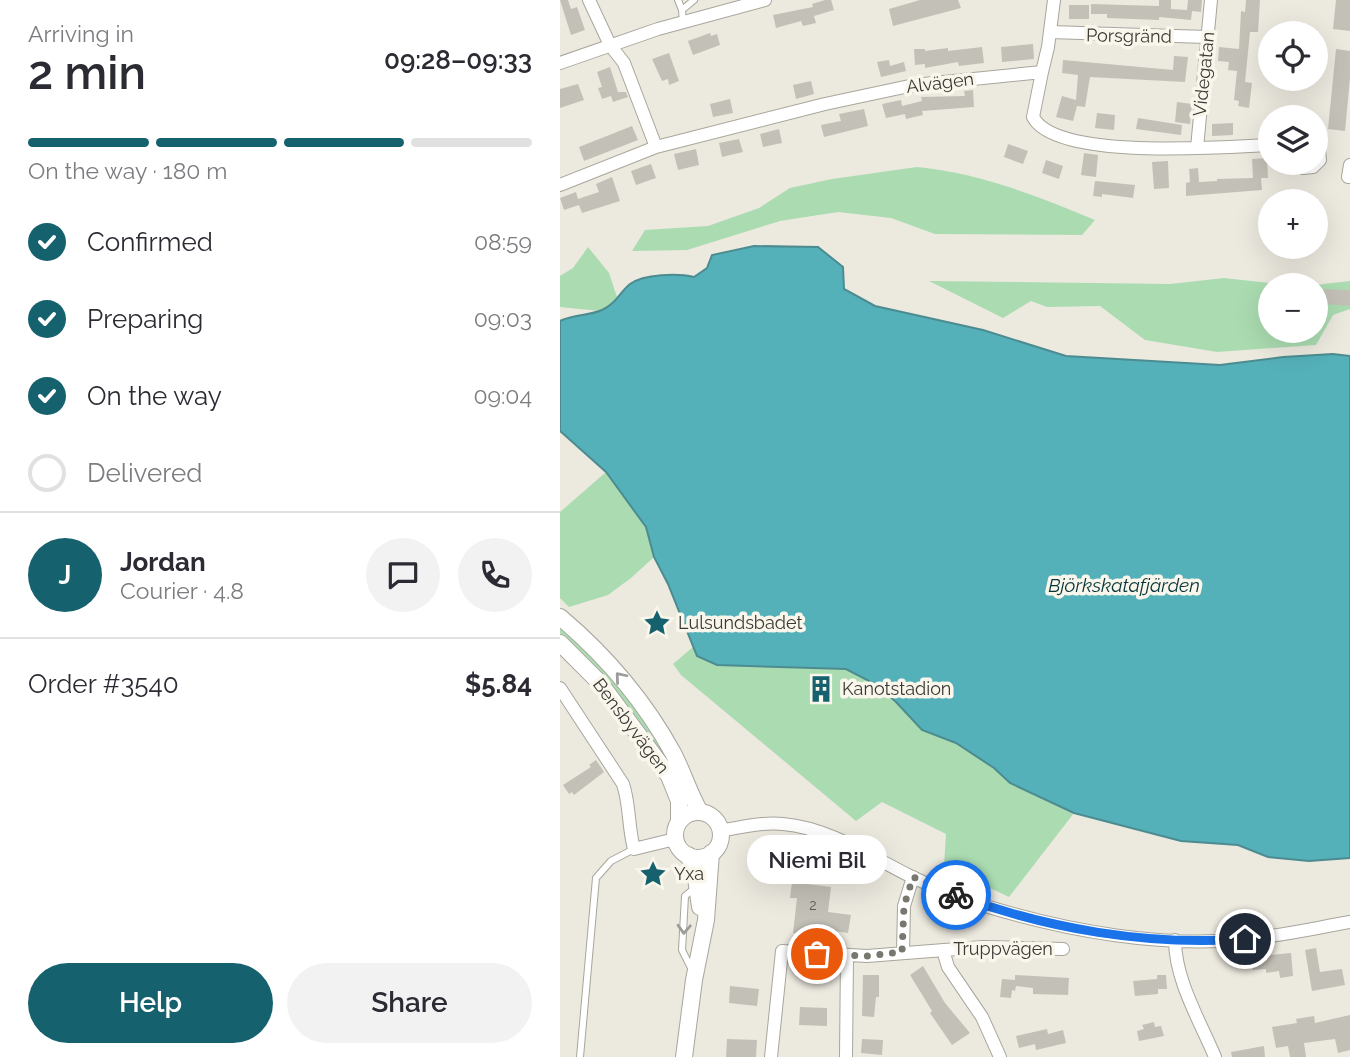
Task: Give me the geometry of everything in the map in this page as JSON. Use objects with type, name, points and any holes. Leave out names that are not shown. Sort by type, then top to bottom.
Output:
[{"type":"main road","name":"Bensbyvägen","points":[[560,617],[603,658],[635,695],[672,751],[700,812]]},
{"type":"main road","name":"Bensbyvägen","points":[[560,643],[600,683],[658,761],[678,795],[680,821]]},
{"type":"main road","points":[[700,812],[714,819],[720,831],[718,845],[711,853],[699,858],[688,855],[679,848],[675,839],[676,827],[685,815],[700,812]]},
{"type":"main road","points":[[684,1057],[695,975],[706,920],[711,853]]},
{"type":"main road","points":[[688,855],[698,886],[700,945]]},
{"type":"street","points":[[589,0],[611,46],[624,63],[656,147]]},
{"type":"street","points":[[560,63],[682,17],[765,0]]},
{"type":"street","points":[[1054,0],[1033,117],[1043,129],[1078,141],[1153,150],[1258,145]]},
{"type":"street","name":"Videgatan","points":[[1197,148],[1212,0]]},
{"type":"street","name":"Porsgränd","points":[[1050,32],[1208,37]]},
{"type":"street","name":"Alvägen","points":[[560,185],[656,147],[734,126],[914,85],[1042,72]]},
{"type":"street","points":[[560,688],[623,784],[634,849],[675,839]]},
{"type":"street","points":[[720,831],[768,824],[806,828],[838,839],[913,877],[981,904],[1041,921],[1094,931],[1175,940],[1245,939],[1350,922]]},
{"type":"street","points":[[902,952],[904,906],[913,877]]},
{"type":"street","points":[[1175,940],[1180,974],[1215,1057]]},
{"type":"street","name":"Truppvägen","points":[[771,1057],[782,951],[847,956],[983,947],[1063,949]]},
{"type":"street","name":"Truppvägen","points":[[943,950],[948,967],[982,1017],[1000,1057]]},
{"type":"street","points":[[846,1057],[847,956]]},
{"type":"lane","points":[[678,0],[682,17]]},
{"type":"lane","points":[[682,17],[694,0]]},
{"type":"lane","points":[[580,1057],[596,878],[611,861],[634,849]]},
{"type":"lane","points":[[695,975],[682,950],[685,896],[698,886]]},
{"type":"green space","points":[[917,167],[986,180],[1095,220],[1082,235],[935,234],[891,218],[838,212],[780,221],[687,250],[632,251],[645,230],[708,226],[759,208],[790,188]]},
{"type":"green space","points":[[588,247],[609,273],[618,300],[600,311],[560,307],[560,276],[573,268]]},
{"type":"green space","points":[[1224,278],[1258,282],[1258,343],[1317,343],[1217,352],[1145,340],[1100,306],[1047,307],[1031,301],[1003,318],[929,281],[1170,284]]},
{"type":"green space","points":[[1350,281],[1350,309],[1333,315],[1328,324],[1328,284]]},
{"type":"green space","points":[[606,472],[646,527],[654,557],[608,595],[569,607],[560,598],[560,512]]},
{"type":"green space","points":[[560,627],[609,675],[637,709],[677,774],[674,775],[622,700],[560,633]]},
{"type":"green space","points":[[693,647],[695,652],[775,666],[846,669],[877,685],[922,730],[956,743],[994,768],[1010,783],[1074,813],[1009,897],[944,866],[946,834],[882,802],[856,821],[681,675],[673,664]]},
{"type":"water","name":"Björkskatafjärden","points":[[754,246],[818,247],[843,267],[844,289],[875,306],[983,330],[1066,356],[1220,365],[1283,357],[1333,354],[1350,356],[1350,858],[1309,861],[1268,857],[1238,845],[1181,841],[1074,813],[1010,783],[994,768],[956,743],[922,730],[877,685],[846,669],[717,665],[697,656],[654,557],[646,527],[606,472],[560,431],[560,321],[602,310],[636,281],[661,275],[694,277],[707,268],[712,255]]},
{"type":"building","points":[[560,0],[568,0],[571,9],[577,7],[585,30],[571,35]]},
{"type":"building","points":[[831,0],[834,10],[814,16],[816,23],[803,26],[801,21],[776,28],[773,15],[813,7],[812,4]]},
{"type":"building","points":[[920,0],[958,0],[961,8],[893,26],[889,9]]},
{"type":"building","points":[[1159,0],[1171,0],[1171,9],[1187,10],[1188,0],[1202,0],[1201,12],[1192,11],[1191,20],[1159,17],[1159,20],[1107,18],[1107,14],[1091,14],[1091,4],[1159,6]]},
{"type":"building","points":[[1246,0],[1260,0],[1258,32],[1250,32],[1245,82],[1252,83],[1249,108],[1238,106],[1239,101],[1234,100],[1237,71],[1228,70],[1229,62],[1218,61],[1219,47],[1239,49],[1241,11],[1245,12]]},
{"type":"building","points":[[1336,0],[1350,0],[1350,31],[1333,29]]},
{"type":"building","points":[[1069,5],[1089,5],[1089,19],[1069,19]]},
{"type":"building","points":[[710,33],[711,36],[717,34],[720,45],[693,55],[688,41]]},
{"type":"building","points":[[1033,44],[1034,59],[1002,62],[1001,47]]},
{"type":"building","points":[[982,47],[984,63],[959,66],[958,62],[925,68],[925,64],[915,65],[914,49],[925,51],[948,48],[948,51]]},
{"type":"building","points":[[1336,49],[1350,51],[1345,131],[1328,129]]},
{"type":"building","points":[[669,53],[679,81],[669,85],[668,79],[662,81],[652,59]]},
{"type":"building","points":[[1174,56],[1188,57],[1185,82],[1090,77],[1085,107],[1077,106],[1073,121],[1056,117],[1062,96],[1076,100],[1078,75],[1062,73],[1063,60],[1173,70]]},
{"type":"building","points":[[889,60],[890,66],[904,62],[906,71],[881,77],[877,62]]},
{"type":"building","points":[[610,67],[618,92],[626,92],[628,97],[613,102],[611,96],[602,99],[598,88],[602,87],[597,72]]},
{"type":"building","points":[[811,81],[814,94],[796,99],[793,85]]},
{"type":"building","points":[[578,84],[584,100],[560,108],[560,89]]},
{"type":"building","points":[[973,90],[974,107],[922,111],[923,115],[906,119],[905,114],[886,118],[882,104],[901,100],[902,106],[922,101],[921,97],[965,96],[964,91]]},
{"type":"building","points":[[730,99],[733,113],[713,117],[710,104]]},
{"type":"building","points":[[1177,102],[1192,104],[1190,124],[1175,122]]},
{"type":"building","points":[[864,109],[868,126],[824,137],[821,125],[841,121],[839,114]]},
{"type":"building","points":[[1097,113],[1115,115],[1114,130],[1095,128]]},
{"type":"building","points":[[1138,118],[1182,125],[1181,135],[1136,129]]},
{"type":"building","points":[[1233,123],[1233,135],[1212,136],[1212,124]]},
{"type":"building","points":[[632,126],[638,140],[584,161],[579,147]]},
{"type":"building","points":[[779,129],[782,143],[763,147],[760,134]]},
{"type":"building","points":[[739,139],[743,152],[722,157],[719,143]]},
{"type":"building","points":[[1008,144],[1028,151],[1023,164],[1004,157]]},
{"type":"building","points":[[696,149],[699,165],[678,170],[674,154]]},
{"type":"building","points":[[1084,153],[1098,155],[1096,177],[1081,175]]},
{"type":"building","points":[[1252,159],[1258,159],[1258,175],[1268,175],[1268,178],[1261,178],[1262,189],[1186,196],[1186,183],[1190,182],[1189,169],[1198,168],[1199,182],[1253,178]]},
{"type":"building","points":[[1046,160],[1063,166],[1059,179],[1042,173]]},
{"type":"building","points":[[1168,161],[1169,188],[1154,189],[1152,162]]},
{"type":"building","points":[[651,164],[656,178],[636,185],[631,171]]},
{"type":"building","points":[[612,177],[620,201],[582,213],[579,205],[564,210],[560,198],[576,192],[578,199],[599,192],[596,184]]},
{"type":"building","points":[[1095,181],[1135,185],[1133,198],[1102,194],[1102,197],[1093,196]]},
{"type":"building","points":[[1328,289],[1350,290],[1350,306],[1328,304]]},
{"type":"building","points":[[596,760],[604,772],[574,795],[572,792],[569,794],[563,785],[591,767],[589,765]]},
{"type":"building","points":[[792,882],[831,887],[828,912],[851,915],[848,933],[811,928],[810,935],[793,933],[797,898],[790,898]]},
{"type":"building","points":[[1316,948],[1320,972],[1342,969],[1345,985],[1312,991],[1305,950]]},
{"type":"building","points":[[1291,953],[1293,976],[1280,978],[1279,971],[1266,973],[1266,969],[1253,970],[1251,957]]},
{"type":"building","points":[[923,966],[945,1003],[970,1033],[952,1045],[930,1013],[932,1011],[910,975]]},
{"type":"building","points":[[863,975],[879,975],[879,997],[876,997],[874,1017],[862,1016]]},
{"type":"building","points":[[1015,975],[1069,978],[1068,995],[1033,994],[1033,988],[1016,986],[1015,991],[1012,990],[1011,998],[1000,997],[1002,979],[1015,980]]},
{"type":"building","points":[[1157,975],[1166,975],[1167,989],[1158,989],[1158,994],[1135,996],[1133,981],[1157,979]]},
{"type":"building","points":[[730,986],[759,989],[757,1006],[729,1003]]},
{"type":"building","points":[[800,1007],[827,1008],[827,1026],[799,1025]]},
{"type":"building","points":[[1350,1015],[1350,1050],[1338,1053],[1335,1039],[1304,1043],[1306,1057],[1290,1057],[1288,1046],[1276,1048],[1272,1027],[1297,1023],[1296,1019],[1314,1016],[1315,1023]]},
{"type":"building","points":[[1154,1022],[1155,1027],[1161,1026],[1164,1036],[1139,1041],[1137,1031],[1144,1029],[1142,1025]]},
{"type":"building","points":[[1047,1029],[1048,1034],[1063,1030],[1066,1043],[1036,1050],[1035,1044],[1019,1048],[1016,1036]]},
{"type":"building","points":[[727,1039],[757,1040],[756,1057],[726,1057]]},
{"type":"building","points":[[862,1039],[883,1040],[882,1055],[861,1053]]},
{"type":"building","points":[[1264,1046],[1265,1057],[1232,1057],[1231,1052]]},
{"type":"way so far","points":[[817,954],[867,956],[902,952],[904,906],[913,877],[956,895]]},
{"type":"place","name":"Lulsundsbadet","points":[[657,623]]},
{"type":"place","name":"Kanotstadion","points":[[821,689]]},
{"type":"place","name":"Yxa","points":[[653,874]]},
{"type":"place","name":"Niemi Bil","points":[[817,954]]},
{"type":"route","points":[[956,895],[1019,915],[1094,931],[1175,940],[1245,939]]}]
